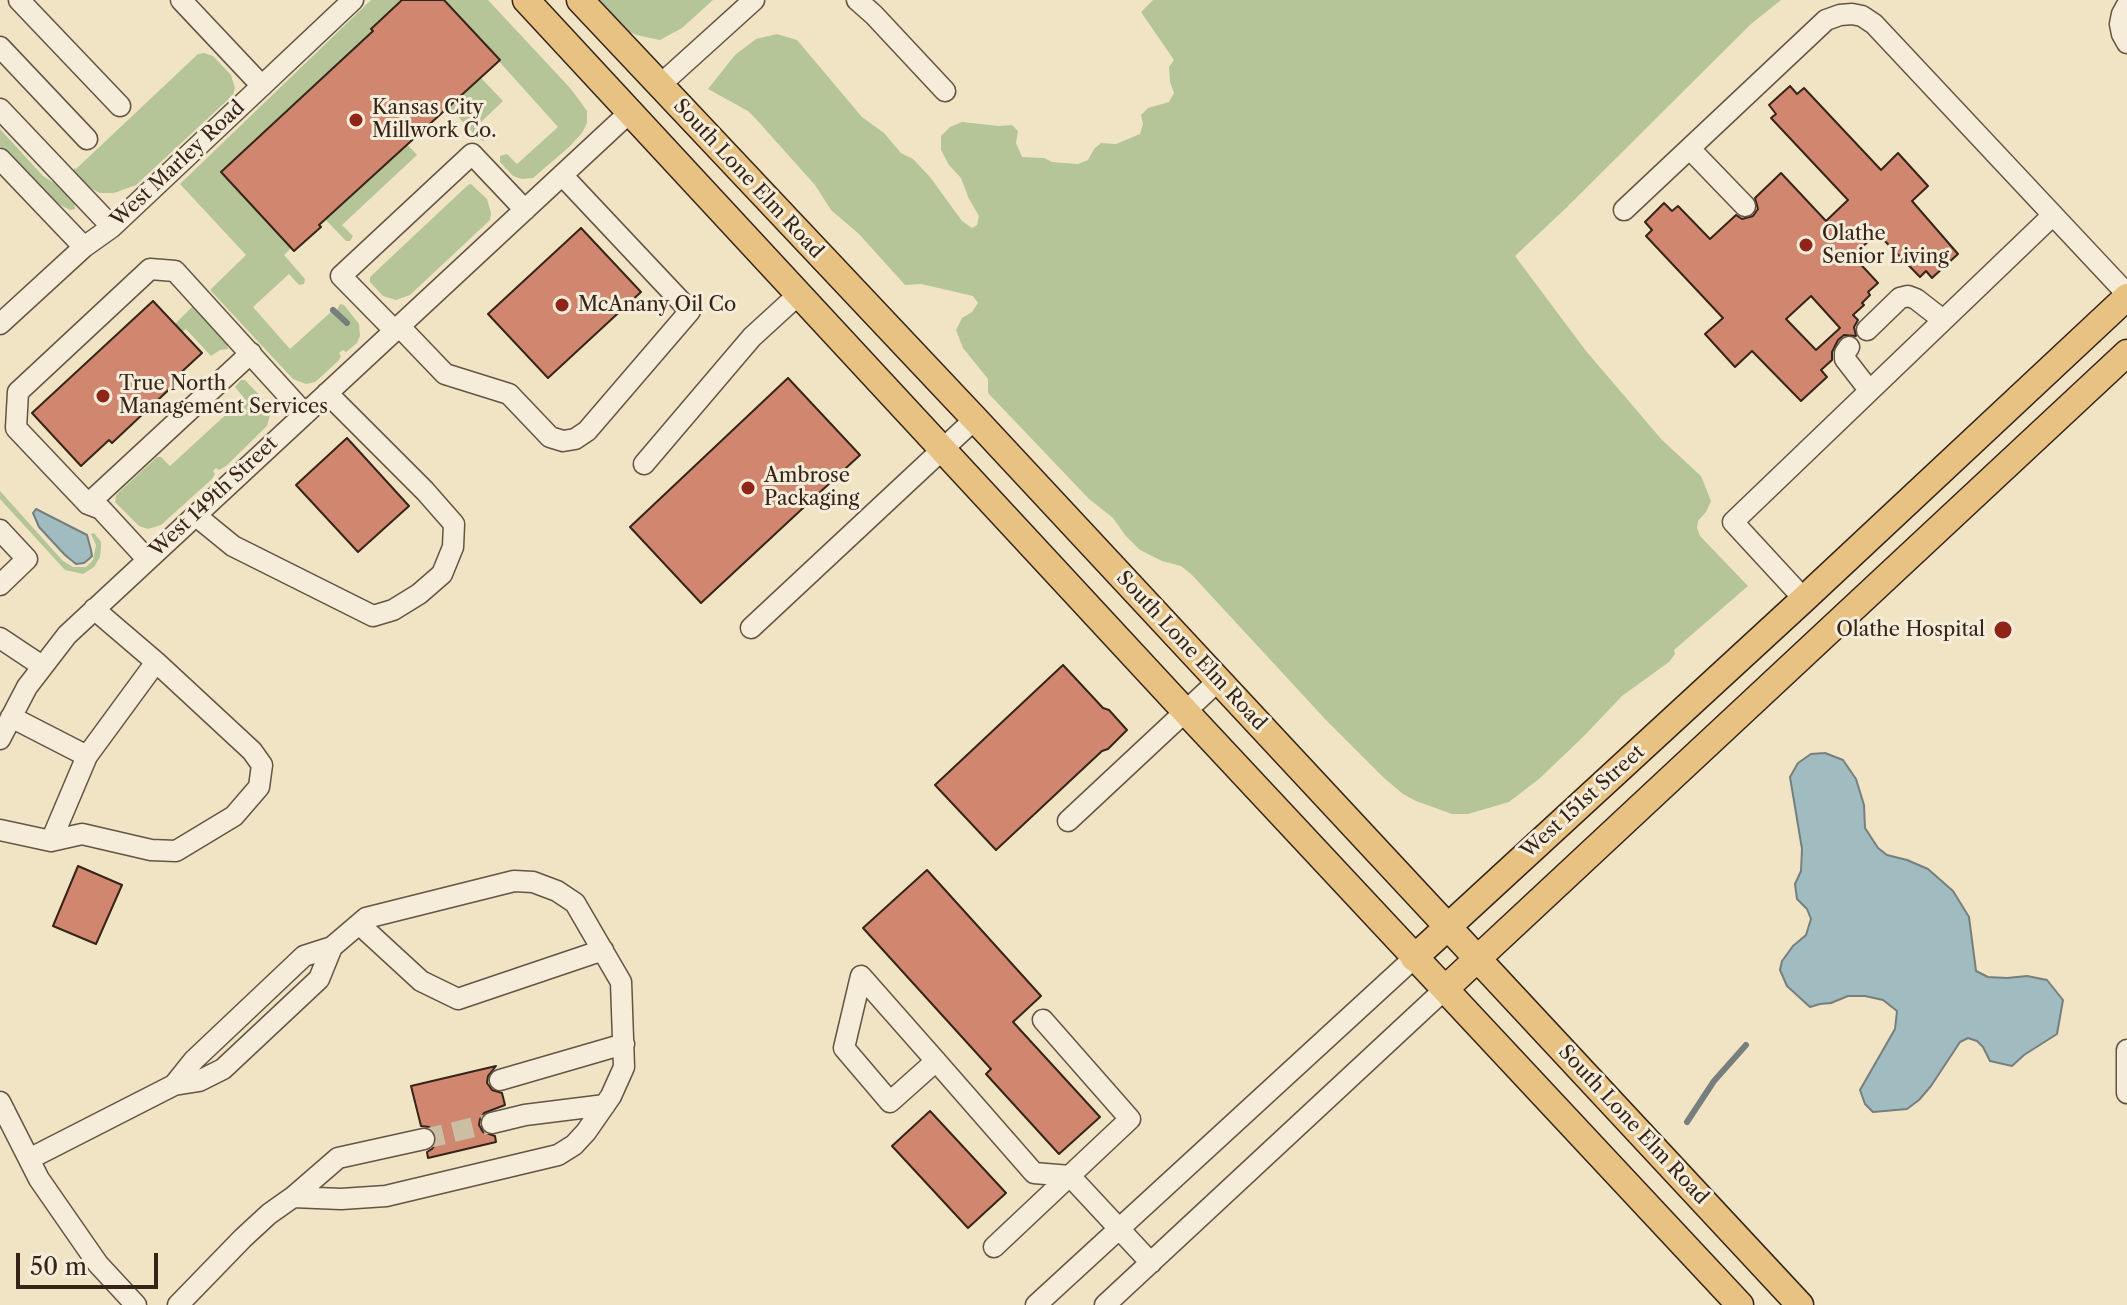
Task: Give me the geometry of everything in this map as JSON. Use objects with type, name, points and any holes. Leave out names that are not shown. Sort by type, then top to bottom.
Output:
[{"type":"main road","name":"South Lone Elm Road","points":[[526,0],[1740,1305]]},
{"type":"main road","name":"South Lone Elm Road","points":[[580,0],[975,419],[1800,1305]]},
{"type":"main road","name":"West 151st Street","points":[[1414,958],[1804,599],[2127,295]]},
{"type":"main road","points":[[1445,989],[2127,353]]},
{"type":"street","points":[[19,0],[120,106]]},
{"type":"street","points":[[181,0],[262,86]]},
{"type":"street","name":"West Marley Road","points":[[0,324],[84,247],[112,227],[353,0]]},
{"type":"street","points":[[660,85],[754,0]]},
{"type":"street","points":[[857,0],[945,91]]},
{"type":"street","points":[[2127,5],[2120,24],[2127,43]]},
{"type":"street","points":[[1624,210],[1826,20],[1852,14],[1874,24],[2127,295]]},
{"type":"street","points":[[0,47],[87,139]]},
{"type":"street","points":[[0,109],[112,227]]},
{"type":"street","name":"West 149th Street","points":[[0,739],[27,687],[67,635],[630,112]]},
{"type":"street","points":[[1690,149],[1745,206]]},
{"type":"street","points":[[525,210],[472,154],[341,276],[445,374],[509,394],[550,437],[563,441],[575,439],[587,431],[690,311],[562,175]]},
{"type":"street","points":[[0,159],[84,247]]},
{"type":"street","points":[[1804,599],[1733,522],[2053,215]]},
{"type":"street","points":[[147,559],[101,509],[88,504],[16,428],[18,392],[139,279],[150,269],[175,271],[305,414]]},
{"type":"street","points":[[644,464],[752,337],[799,294]]},
{"type":"street","points":[[1867,330],[1900,298],[1908,296],[1943,320]]},
{"type":"street","points":[[1849,347],[1845,359],[1869,390]]},
{"type":"street","points":[[88,504],[251,353]]},
{"type":"street","points":[[195,515],[233,546],[373,616],[393,610],[419,594],[442,574],[453,547],[454,524],[327,393]]},
{"type":"street","points":[[751,628],[975,419]]},
{"type":"street","points":[[0,530],[27,559],[0,585]]},
{"type":"street","points":[[0,830],[51,841],[82,834],[151,850],[176,851],[234,816],[259,787],[262,765],[252,751],[94,609]]},
{"type":"street","points":[[0,638],[42,666]]},
{"type":"street","points":[[51,841],[87,756],[156,662]]},
{"type":"street","points":[[1068,821],[1218,681]]},
{"type":"street","points":[[11,717],[87,756]]},
{"type":"street","points":[[29,1159],[174,1085],[194,1060],[304,956],[332,947],[366,918],[514,881],[533,882],[557,891],[575,903],[621,982],[624,1067],[611,1096],[574,1145],[558,1155],[386,1196],[341,1199],[293,1197]]},
{"type":"street","points":[[359,924],[421,981],[458,999],[603,950]]},
{"type":"street","name":"West 151st Street","points":[[1036,1305],[1414,958]]},
{"type":"street","points":[[936,1061],[890,1102],[844,1048],[861,976],[908,1029],[936,1061],[1034,1173],[1070,1176],[1151,1263]]},
{"type":"street","points":[[1105,1305],[1445,989]]},
{"type":"street","points":[[994,1247],[1130,1119],[1043,1020]]},
{"type":"street","points":[[500,1080],[624,1044]]},
{"type":"street","points":[[2127,1050],[2127,1093]]},
{"type":"street","points":[[0,1102],[39,1179],[98,1264],[136,1305]]},
{"type":"street","points":[[492,1123],[525,1115],[605,1105]]},
{"type":"street","points":[[178,1305],[260,1222],[338,1158],[424,1139]]},
{"type":"green space","points":[[371,0],[402,0],[221,172],[291,248],[284,255],[305,279],[304,284],[299,285],[289,274],[253,307],[290,349],[332,311],[347,326],[349,323],[337,310],[340,304],[359,324],[357,343],[346,352],[343,350],[339,353],[339,360],[315,382],[306,384],[293,379],[210,290],[246,255],[180,184]]},
{"type":"green space","points":[[444,0],[488,0],[571,89],[587,111],[587,123],[582,133],[533,178],[513,176],[500,162],[500,156],[507,154],[517,164],[558,127]]},
{"type":"green space","points":[[596,0],[713,0],[682,28],[660,40],[636,35],[623,28]]},
{"type":"green space","points":[[1153,0],[1781,0],[1751,24],[1515,256],[1586,351],[1662,440],[1701,476],[1711,501],[1698,521],[1700,536],[1748,586],[1674,650],[1675,654],[1669,662],[1622,696],[1539,779],[1509,802],[1468,814],[1452,814],[1416,801],[1384,778],[1192,575],[1181,566],[1140,550],[1113,518],[1089,499],[988,393],[988,379],[963,348],[956,330],[962,318],[972,312],[978,303],[973,296],[921,284],[905,285],[859,234],[831,210],[815,185],[748,111],[708,89],[735,55],[756,39],[777,34],[797,40],[862,117],[884,133],[901,153],[913,159],[962,221],[972,228],[977,225],[979,216],[961,178],[941,150],[941,136],[950,127],[962,122],[1012,125],[1018,131],[1016,143],[1022,157],[1078,164],[1088,160],[1101,143],[1116,144],[1140,134],[1143,124],[1141,115],[1148,108],[1169,102],[1174,93],[1169,67],[1174,60],[1141,12]]},
{"type":"green space","points":[[198,54],[213,56],[231,75],[235,88],[233,95],[136,185],[114,193],[100,193],[77,177],[74,168]]},
{"type":"green space","points":[[481,78],[503,101],[477,126],[486,135],[483,141],[449,107]]},
{"type":"green space","points":[[0,129],[43,176],[74,202],[75,209],[60,205],[39,188],[0,146]]},
{"type":"green space","points":[[406,143],[417,155],[342,225],[353,236],[346,241],[325,219]]},
{"type":"green space","points":[[471,184],[487,199],[490,220],[410,295],[396,300],[383,296],[370,282],[370,277]]},
{"type":"green space","points":[[193,306],[226,340],[228,349],[211,356],[186,329],[182,332],[175,324]]},
{"type":"green space","points":[[245,380],[263,399],[260,405],[263,408],[268,406],[270,415],[267,426],[226,466],[219,470],[216,468],[212,479],[161,525],[148,529],[139,526],[115,502],[116,495],[157,457],[170,466],[244,398],[235,387]]},
{"type":"green space","points":[[0,491],[63,561],[73,567],[86,567],[93,560],[96,545],[91,534],[94,533],[101,542],[101,548],[94,567],[83,574],[65,570],[0,499]]},
{"type":"water","points":[[36,509],[87,535],[92,556],[84,563],[76,564],[65,555],[39,527],[33,513]]},
{"type":"water","points":[[1825,753],[1843,760],[1856,779],[1864,805],[1865,828],[1878,848],[1887,855],[1928,869],[1953,891],[1969,917],[1976,971],[1988,977],[2027,976],[2047,980],[2063,1000],[2057,1034],[2012,1066],[1990,1061],[1983,1047],[1968,1038],[1960,1042],[1931,1086],[1907,1109],[1873,1112],[1865,1104],[1860,1090],[1895,1029],[1897,1011],[1883,1000],[1865,996],[1848,996],[1810,1007],[1787,986],[1780,970],[1782,961],[1793,946],[1806,935],[1811,919],[1807,909],[1797,899],[1795,884],[1801,871],[1802,849],[1790,777],[1798,763],[1811,754]]},
{"type":"building","name":"Kansas City Millwork Co.","points":[[402,0],[444,0],[500,60],[294,251],[221,172],[373,31],[371,29]]},
{"type":"building","name":"Olathe Senior Living","points":[[1790,86],[1797,94],[1804,88],[1881,170],[1898,153],[1928,186],[1912,201],[1958,254],[1932,278],[1926,271],[1920,277],[1877,233],[1853,256],[1878,283],[1868,292],[1870,295],[1862,303],[1864,305],[1853,315],[1858,320],[1854,327],[1856,336],[1844,335],[1838,340],[1832,360],[1821,370],[1827,377],[1801,401],[1752,351],[1735,367],[1705,334],[1723,318],[1646,236],[1652,230],[1645,222],[1664,203],[1672,211],[1678,206],[1710,239],[1736,215],[1742,219],[1753,216],[1758,209],[1755,198],[1781,173],[1826,221],[1848,200],[1771,118],[1776,114],[1769,105]],"holes":[[[1811,296],[1840,328],[1816,350],[1786,319]]]},
{"type":"building","name":"McAnany Oil Co","points":[[581,228],[641,292],[548,378],[488,314]]},
{"type":"building","name":"True North Management Services","points":[[153,301],[202,353],[174,379],[177,382],[112,443],[109,440],[81,466],[32,413]]},
{"type":"building","name":"Ambrose Packaging","points":[[788,378],[860,455],[701,603],[630,527]]},
{"type":"building","points":[[347,438],[409,506],[358,552],[296,485]]},
{"type":"building","points":[[1063,665],[1127,730],[996,850],[935,785]]},
{"type":"building","points":[[78,866],[122,885],[96,944],[53,926]]},
{"type":"building","points":[[927,870],[1041,996],[1013,1022],[1100,1117],[1059,1154],[986,1074],[991,1069],[863,928]]},
{"type":"building","points":[[496,1066],[487,1083],[492,1090],[502,1093],[505,1105],[484,1113],[479,1125],[483,1132],[495,1136],[496,1142],[428,1158],[427,1152],[436,1144],[436,1135],[429,1127],[421,1126],[411,1086]]},
{"type":"building","points":[[930,1111],[1006,1193],[968,1228],[892,1146]]},
{"type":"waterway","points":[[333,310],[347,323]]},
{"type":"waterway","points":[[257,410],[266,403]]},
{"type":"waterway","points":[[1687,1122],[1714,1081],[1746,1045]]},
{"type":"tunnel","points":[[424,1139],[492,1123]]},
{"type":"place","name":"Kansas City Millwork Co.","points":[[356,120]]},
{"type":"place","name":"Olathe Senior Living","points":[[1806,245]]},
{"type":"place","name":"McAnany Oil Co","points":[[562,305]]},
{"type":"place","name":"True North Management Services","points":[[103,396]]},
{"type":"place","name":"Ambrose Packaging","points":[[748,488]]},
{"type":"place","name":"Olathe Hospital","points":[[2003,630]]}]
